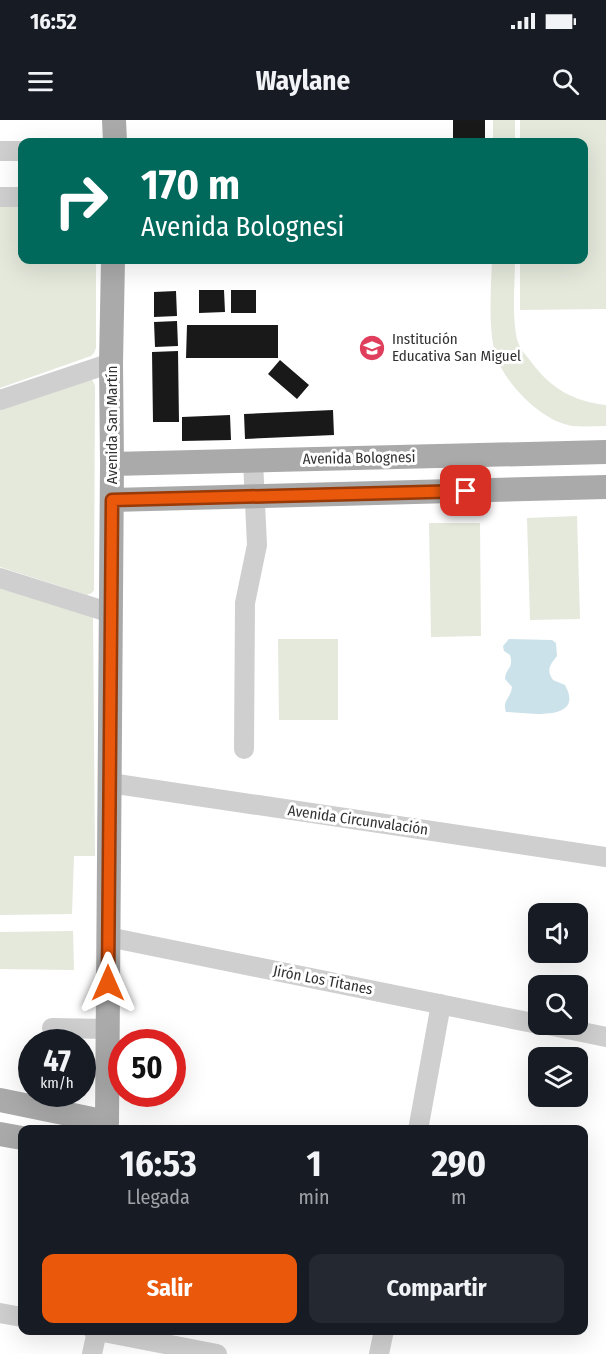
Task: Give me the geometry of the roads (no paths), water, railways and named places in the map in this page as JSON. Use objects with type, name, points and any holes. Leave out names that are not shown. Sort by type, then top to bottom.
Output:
[{"type":"main road","points":[[114,120],[115,138]]},
{"type":"main road","name":"Avenida San Martín","points":[[106,1125],[113,264]]},
{"type":"main road","name":"Avenida Bolognesi","points":[[112,464],[606,452]]},
{"type":"main road","points":[[112,500],[606,487]]},
{"type":"main road","points":[[0,1100],[102,1125]]},
{"type":"main road","points":[[0,1134],[18,1137]]},
{"type":"street","points":[[0,151],[18,151]]},
{"type":"street","points":[[0,197],[18,197]]},
{"type":"street","points":[[0,400],[111,363]]},
{"type":"street","points":[[244,749],[245,603],[257,545],[254,461]]},
{"type":"street","points":[[0,578],[111,613]]},
{"type":"street","name":"Avenida Circunvalación","points":[[110,783],[606,857]]},
{"type":"street","name":"Jirón Los Titanes","points":[[108,937],[528,1021]]},
{"type":"street","points":[[419,1125],[441,1004]]},
{"type":"street","points":[[52,1028],[108,1029]]},
{"type":"street","name":"Jirón Los Titanes","points":[[588,1033],[606,1037]]},
{"type":"street","points":[[0,1313],[18,1316]]},
{"type":"street","points":[[92,1354],[94,1335]]},
{"type":"street","points":[[116,1335],[217,1354]]},
{"type":"street","points":[[379,1354],[383,1335]]},
{"type":"water","points":[[509,639],[552,640],[556,643],[557,656],[549,670],[553,680],[565,685],[569,697],[567,705],[561,711],[539,714],[506,712],[505,705],[512,687],[505,679],[511,660],[503,646]]},
{"type":"place","name":"Institución Educativa San Miguel","points":[[372,348]]}]
